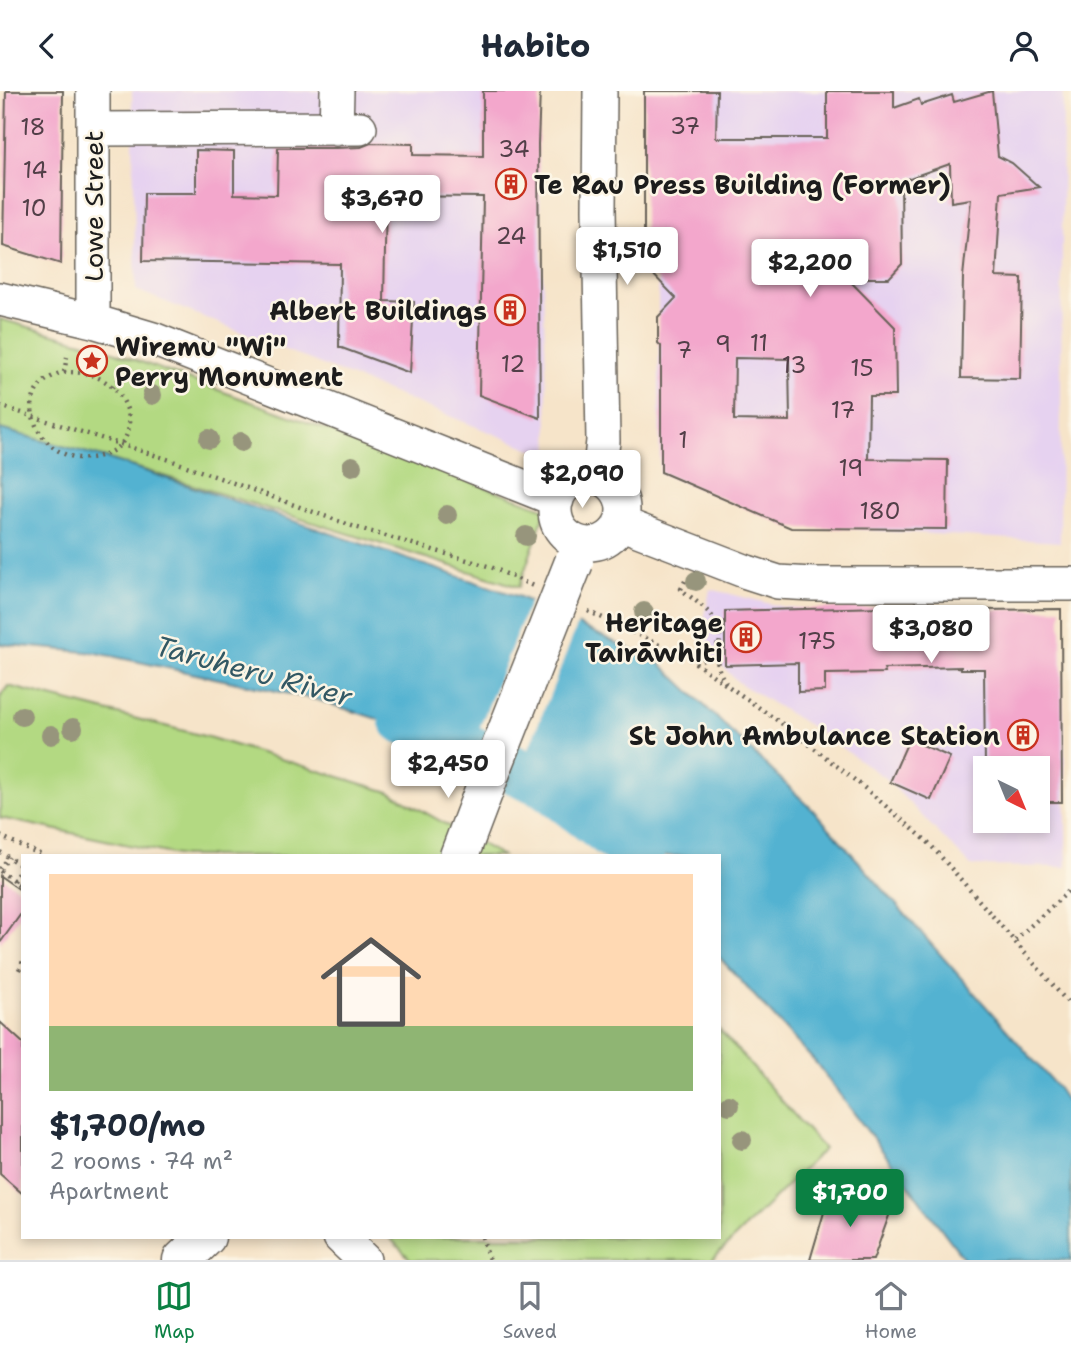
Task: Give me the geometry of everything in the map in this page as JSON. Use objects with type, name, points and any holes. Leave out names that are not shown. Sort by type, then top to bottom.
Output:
[{"type":"main road","points":[[460,854],[578,553]]},
{"type":"main road","points":[[182,1260],[204,1239]]},
{"type":"street","name":"Lowe Street","points":[[93,91],[93,321]]},
{"type":"street","points":[[93,129],[348,129],[337,91]]},
{"type":"street","points":[[599,477],[603,441],[600,91]]},
{"type":"street","points":[[0,299],[93,321],[153,339],[557,500]]},
{"type":"street","points":[[599,477],[617,490],[623,512],[616,531],[578,553],[571,538],[557,521],[557,500],[561,490],[569,482],[578,478],[599,477]]},
{"type":"street","points":[[620,523],[778,582],[1071,584]]},
{"type":"street","points":[[342,1239],[365,1260]]},
{"type":"path","points":[[64,372],[67,358]]},
{"type":"path","points":[[27,394],[39,380],[64,372],[83,372],[113,387],[130,418],[125,438],[113,451],[93,458],[71,455],[47,446],[32,431]]},
{"type":"path","points":[[113,387],[124,374]]},
{"type":"path","points":[[23,404],[26,422]]},
{"type":"path","points":[[685,581],[681,589],[711,614],[716,622],[719,631],[716,660],[718,672],[729,687]]},
{"type":"path","points":[[695,663],[707,657],[718,644]]},
{"type":"path","points":[[0,836],[40,854]]},
{"type":"path","points":[[0,852],[21,866]]},
{"type":"path","points":[[9,857],[0,870],[21,886]]},
{"type":"path","points":[[13,881],[21,870]]},
{"type":"path","points":[[1015,940],[1071,889]]},
{"type":"path","points":[[19,969],[21,965]]},
{"type":"path","points":[[483,1239],[489,1260]]},
{"type":"shaded area","points":[[132,91],[536,91],[549,456],[136,290]]},
{"type":"shaded area","points":[[656,91],[1063,91],[1060,542],[790,525],[660,473]]},
{"type":"shaded area","points":[[710,589],[783,607],[1061,625],[1067,867],[971,866],[885,778],[812,727],[739,683],[700,643]]},
{"type":"green space","points":[[0,319],[100,347],[546,509],[519,587],[106,458],[0,429]]},
{"type":"green space","points":[[8,686],[208,737],[389,792],[498,854],[171,854],[0,818],[0,698]]},
{"type":"green space","points":[[721,1031],[824,1149],[712,1260],[411,1260],[391,1239],[721,1239]]},
{"type":"water","points":[[0,429],[106,458],[520,597],[661,664],[815,812],[1057,1087],[1071,1108],[1071,1260],[965,1260],[816,1063],[721,959],[721,854],[625,854],[509,761],[318,700],[97,653],[0,644]]},
{"type":"pier","points":[[531,598],[579,621],[519,773],[507,764],[470,752]]},
{"type":"building","points":[[6,91],[63,91],[61,264],[3,246]]},
{"type":"building","points":[[483,91],[540,91],[540,418],[479,395],[483,197],[386,196],[384,301],[414,302],[410,373],[339,347],[340,264],[143,261],[144,193],[196,193],[196,150],[234,151],[234,194],[277,195],[278,148],[361,147],[371,143],[413,144],[413,155],[483,156]]},
{"type":"building","points":[[644,91],[717,91],[716,138],[827,138],[827,91],[894,91],[894,108],[919,99],[921,105],[952,95],[954,102],[992,91],[998,156],[1012,163],[1039,187],[1001,193],[996,277],[1022,278],[1020,379],[961,378],[963,277],[971,199],[951,202],[950,164],[901,181],[902,264],[889,278],[847,278],[895,327],[896,396],[869,396],[868,459],[948,460],[947,529],[791,528],[661,472],[661,346],[658,343],[658,317],[676,298],[644,265]],"holes":[[[735,358],[789,359],[790,421],[734,420]]]},
{"type":"building","points":[[884,607],[884,611],[1061,609],[1062,802],[1050,802],[1050,756],[985,756],[984,669],[884,669],[885,673],[825,674],[825,691],[798,692],[798,663],[725,665],[725,611]]},
{"type":"building","points":[[909,739],[950,757],[931,800],[890,782]]},
{"type":"building","points":[[0,876],[21,891],[21,914],[0,943]]},
{"type":"building","points":[[0,1022],[21,1041],[21,1192],[0,1174]]},
{"type":"building","points":[[853,1189],[858,1199],[891,1210],[873,1260],[810,1260],[830,1192]]},
{"type":"waterway","name":"Taruheru River","points":[[403,719],[546,784],[637,854]]},
{"type":"place","name":"Te Rau Press Building (Former)","points":[[511,184]]},
{"type":"place","name":"Albert Buildings","points":[[510,310]]},
{"type":"place","name":"Wiremu \"Wi\" Perry Monument","points":[[92,361]]},
{"type":"place","name":"Heritage Tairāwhiti","points":[[746,637]]},
{"type":"place","name":"St John Ambulance Station","points":[[1023,735]]}]
